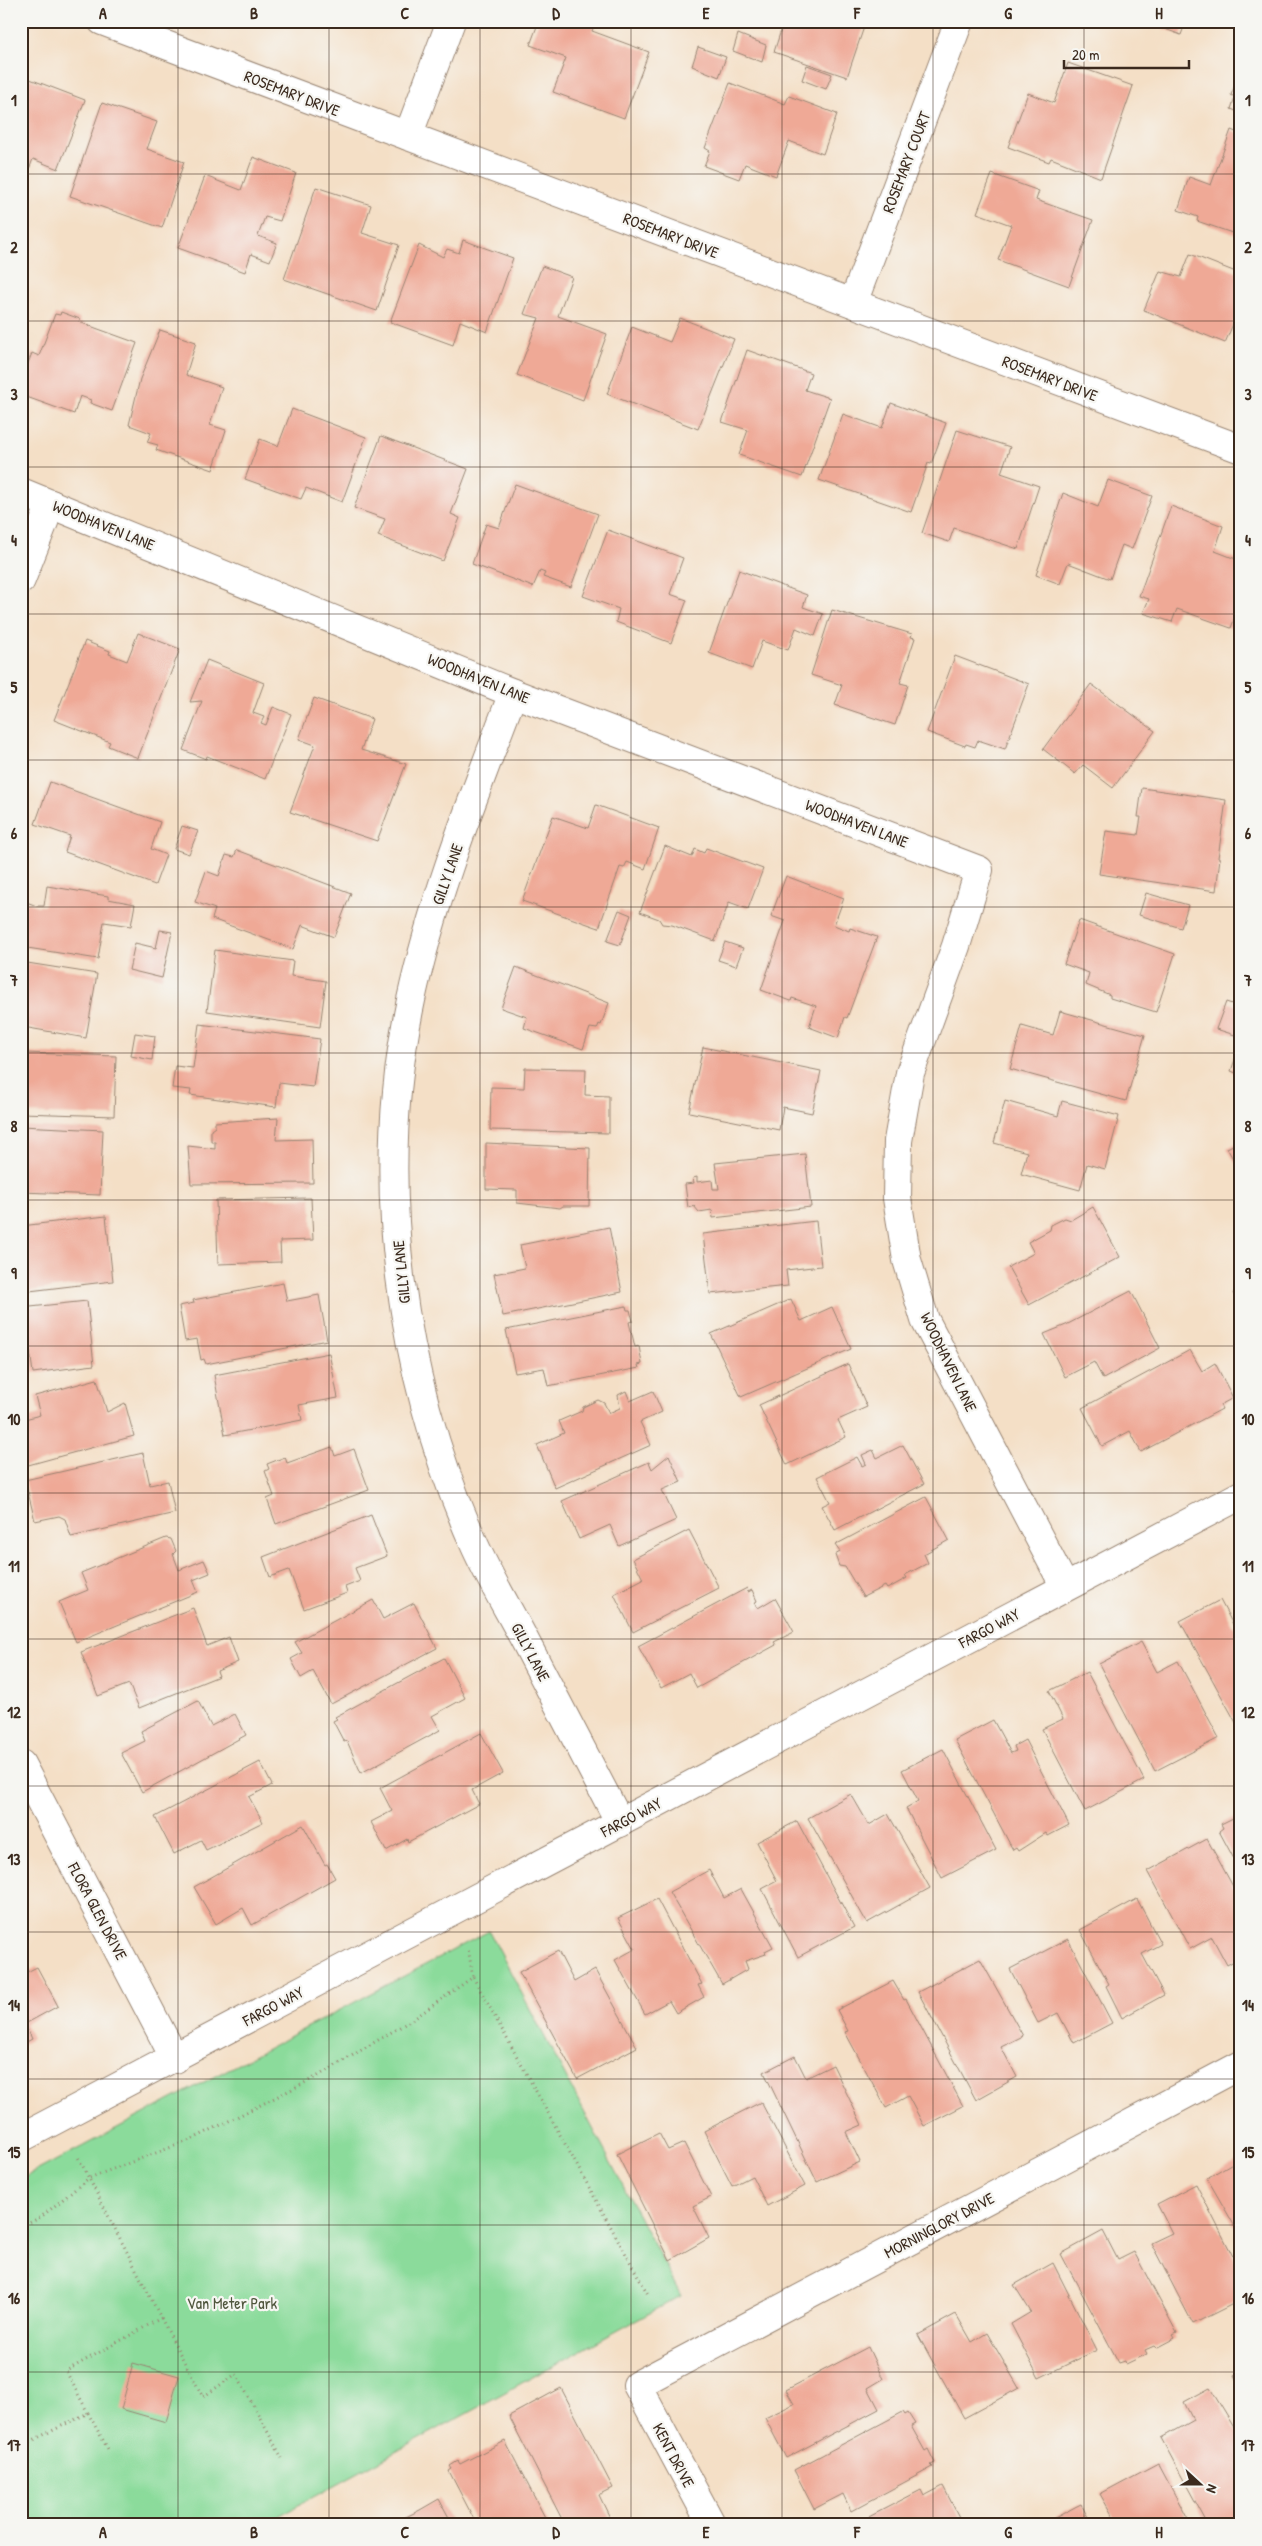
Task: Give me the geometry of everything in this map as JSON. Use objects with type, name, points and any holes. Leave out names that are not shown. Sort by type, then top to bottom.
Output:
[{"type":"street","name":"ROSEMARY DRIVE","points":[[102,21],[1241,449]]},
{"type":"street","points":[[408,136],[451,21]]},
{"type":"street","name":"ROSEMARY COURT","points":[[853,304],[959,21]]},
{"type":"street","name":"WOODHAVEN LANE","points":[[21,492],[514,693],[979,870],[956,946],[910,1073],[898,1141],[897,1198],[907,1260],[925,1320],[1065,1588]]},
{"type":"street","points":[[21,580],[51,504]]},
{"type":"street","name":"GILLY LANE","points":[[514,693],[450,861],[431,919],[410,1002],[397,1093],[394,1185],[399,1276],[420,1387],[440,1459],[476,1548],[620,1823]]},
{"type":"street","name":"FARGO WAY","points":[[21,2138],[1241,1495]]},
{"type":"street","name":"FLORA GLEN DRIVE","points":[[21,1764],[175,2058]]},
{"type":"street","name":"MORNINGLORY DRIVE","points":[[637,2385],[1241,2066]]},
{"type":"street","name":"KENT DRIVE","points":[[637,2385],[712,2525]]},
{"type":"path","points":[[468,1948],[473,1977],[649,2296]]},
{"type":"path","points":[[21,2227],[40,2216],[89,2178],[193,2139],[318,2076],[415,2018],[473,1977]]},
{"type":"path","points":[[77,2155],[203,2397],[236,2374],[282,2458]]},
{"type":"path","points":[[109,2451],[66,2371],[161,2318]]},
{"type":"path","points":[[21,2446],[88,2413]]},
{"type":"green space","name":"Van Meter Park","points":[[489,1931],[681,2296],[262,2525],[21,2525],[21,2179]]},
{"type":"building","points":[[539,21],[596,21],[592,31],[649,52],[624,118],[553,92],[566,58],[530,45]]},
{"type":"building","points":[[775,21],[866,21],[847,77],[774,52],[783,24]]},
{"type":"building","points":[[1144,21],[1186,21],[1181,35]]},
{"type":"building","points":[[738,34],[766,45],[762,62],[733,51]]},
{"type":"building","points":[[698,47],[726,57],[719,77],[692,66]]},
{"type":"building","points":[[1068,63],[1133,86],[1101,178],[1051,158],[1049,162],[1008,147],[1028,93],[1054,103]]},
{"type":"building","points":[[807,65],[832,74],[826,89],[802,80]]},
{"type":"building","points":[[1241,71],[1241,113],[1231,109],[1235,97],[1231,95]]},
{"type":"building","points":[[22,76],[85,100],[58,169],[33,159],[23,185],[21,184]]},
{"type":"building","points":[[730,83],[785,104],[789,96],[837,114],[823,154],[789,141],[776,176],[745,164],[739,179],[704,166],[710,151],[705,148]]},
{"type":"building","points":[[102,103],[157,122],[147,149],[184,162],[162,228],[70,196]]},
{"type":"building","points":[[1231,130],[1241,134],[1241,236],[1197,221],[1198,217],[1178,210],[1189,177],[1211,185]]},
{"type":"building","points":[[253,157],[296,173],[280,221],[265,217],[258,236],[277,243],[270,261],[251,254],[245,272],[178,248],[205,176],[241,190]]},
{"type":"building","points":[[992,174],[1039,191],[1036,200],[1093,220],[1069,286],[998,260],[1011,225],[977,213]]},
{"type":"building","points":[[316,187],[371,205],[362,233],[399,245],[377,311],[284,279]]},
{"type":"building","points":[[463,240],[513,258],[487,332],[460,321],[453,345],[390,322],[419,245],[443,257],[447,249],[459,253]]},
{"type":"building","points":[[1190,254],[1241,274],[1241,311],[1239,310],[1225,343],[1144,310],[1160,271],[1181,277]]},
{"type":"building","points":[[542,266],[572,277],[558,316],[607,334],[583,400],[517,375],[539,318],[524,314]]},
{"type":"building","points":[[61,312],[80,319],[79,322],[137,343],[112,411],[90,403],[91,400],[80,396],[74,414],[21,395],[21,381],[32,353],[39,356],[55,314],[60,315]]},
{"type":"building","points":[[680,318],[734,339],[698,429],[607,394],[632,327],[670,342]]},
{"type":"building","points":[[160,330],[196,342],[186,375],[222,387],[210,425],[226,430],[213,470],[156,450],[158,445],[147,442],[151,433],[129,425],[140,379]]},
{"type":"building","points":[[747,350],[811,373],[805,390],[830,398],[802,477],[739,455],[748,430],[722,422]]},
{"type":"building","points":[[891,403],[946,423],[931,464],[928,463],[911,512],[819,480],[843,414],[882,428]]},
{"type":"building","points":[[292,409],[366,437],[342,502],[306,488],[301,499],[245,479],[260,439],[278,446]]},
{"type":"building","points":[[957,430],[1010,447],[1001,473],[1039,486],[1018,549],[954,528],[949,542],[922,533]]},
{"type":"building","points":[[381,436],[468,469],[451,514],[460,518],[443,561],[378,536],[385,519],[354,508]]},
{"type":"building","points":[[1108,480],[1152,496],[1132,549],[1122,545],[1110,579],[1068,563],[1060,584],[1036,575],[1063,493],[1098,507]]},
{"type":"building","points":[[515,484],[598,514],[571,587],[543,577],[545,573],[540,571],[533,587],[472,564],[486,524],[499,528]]},
{"type":"building","points":[[1171,506],[1223,526],[1215,551],[1241,561],[1241,601],[1231,628],[1177,609],[1172,622],[1143,613],[1149,599],[1139,596]]},
{"type":"building","points":[[608,530],[683,558],[670,594],[687,600],[671,643],[616,622],[619,609],[583,596]]},
{"type":"building","points":[[739,570],[807,595],[803,607],[823,614],[815,636],[796,628],[788,650],[762,641],[752,669],[709,653]]},
{"type":"building","points":[[832,610],[912,634],[911,637],[915,638],[900,683],[908,685],[895,725],[835,705],[842,685],[811,675]]},
{"type":"building","points":[[138,633],[180,649],[138,758],[108,746],[110,742],[54,720],[85,641],[110,651],[109,654],[127,661]]},
{"type":"building","points":[[955,656],[1029,684],[1005,749],[978,740],[975,747],[966,744],[965,746],[927,732]]},
{"type":"building","points":[[207,660],[264,683],[253,713],[264,717],[261,723],[266,725],[273,707],[291,714],[265,779],[207,756],[206,759],[183,750],[202,701],[190,702]]},
{"type":"building","points":[[1091,684],[1155,731],[1113,788],[1083,765],[1075,774],[1043,749]]},
{"type":"building","points":[[314,698],[372,719],[361,750],[406,764],[377,841],[290,812],[315,745],[299,739]]},
{"type":"building","points":[[50,782],[160,822],[151,849],[166,855],[155,885],[65,852],[70,836],[35,824]]},
{"type":"building","points":[[1142,788],[1226,800],[1218,858],[1220,858],[1216,891],[1099,874],[1106,831],[1138,835],[1141,817],[1138,817]]},
{"type":"building","points":[[596,805],[659,828],[645,869],[627,862],[624,868],[620,867],[599,928],[522,901],[553,816],[588,828]]},
{"type":"building","points":[[182,826],[198,831],[189,854],[174,849]]},
{"type":"building","points":[[665,846],[692,857],[695,849],[704,853],[706,848],[763,869],[748,909],[729,902],[715,941],[672,925],[662,924],[659,919],[640,912]]},
{"type":"building","points":[[237,850],[351,893],[334,937],[302,925],[293,949],[212,919],[215,909],[195,902],[206,871],[219,876],[226,855],[234,857]]},
{"type":"building","points":[[786,876],[844,898],[834,925],[849,931],[850,928],[877,937],[838,1038],[809,1027],[816,1006],[792,998],[791,1001],[761,990],[785,921],[771,916]]},
{"type":"building","points":[[47,886],[108,896],[108,899],[135,904],[131,926],[104,922],[98,959],[21,947],[21,900],[37,906],[44,906]]},
{"type":"building","points":[[1146,893],[1188,905],[1181,928],[1139,915]]},
{"type":"building","points":[[619,910],[631,915],[620,945],[607,941]]},
{"type":"building","points":[[1079,920],[1175,954],[1156,1012],[1110,998],[1110,995],[1086,985],[1089,973],[1064,964]]},
{"type":"building","points":[[160,930],[172,932],[162,978],[129,970],[135,943],[156,948]]},
{"type":"building","points":[[725,942],[743,948],[736,966],[718,960]]},
{"type":"building","points":[[215,950],[293,961],[291,976],[326,981],[320,1027],[207,1011]]},
{"type":"building","points":[[21,962],[97,974],[86,1038],[23,1027],[26,1009],[21,1009]]},
{"type":"building","points":[[516,967],[609,1003],[601,1025],[599,1024],[597,1029],[590,1028],[583,1049],[524,1028],[527,1017],[501,1008]]},
{"type":"building","points":[[1226,1002],[1241,1007],[1241,1037],[1216,1029]]},
{"type":"building","points":[[1060,1011],[1145,1035],[1126,1101],[1010,1069],[1022,1026],[1053,1035]]},
{"type":"building","points":[[199,1024],[320,1039],[313,1087],[279,1083],[276,1107],[190,1095],[191,1090],[172,1088],[175,1066],[193,1068]]},
{"type":"building","points":[[135,1033],[155,1036],[152,1060],[131,1056]]},
{"type":"building","points":[[1241,1042],[1241,1075],[1231,1071]]},
{"type":"building","points":[[703,1047],[821,1071],[812,1113],[783,1107],[779,1130],[689,1112]]},
{"type":"building","points":[[21,1053],[116,1056],[114,1116],[21,1113]]},
{"type":"building","points":[[525,1068],[586,1069],[585,1095],[609,1096],[609,1133],[490,1130],[491,1087],[524,1088]]},
{"type":"building","points":[[1005,1101],[1058,1116],[1062,1101],[1119,1116],[1105,1169],[1087,1164],[1080,1190],[1021,1174],[1027,1152],[994,1143]]},
{"type":"building","points":[[278,1118],[276,1140],[312,1139],[313,1183],[191,1184],[188,1146],[215,1149],[215,1142],[211,1142],[211,1130],[215,1127],[215,1122]]},
{"type":"building","points":[[21,1126],[103,1130],[100,1195],[21,1192]]},
{"type":"building","points":[[1241,1141],[1241,1173],[1227,1148]]},
{"type":"building","points":[[486,1143],[590,1148],[589,1206],[563,1206],[560,1208],[517,1203],[517,1190],[486,1189]]},
{"type":"building","points":[[805,1154],[811,1207],[713,1218],[712,1210],[699,1212],[694,1206],[688,1208],[685,1184],[694,1183],[693,1178],[697,1177],[697,1182],[712,1180],[713,1189],[719,1189],[715,1163]]},
{"type":"building","points":[[311,1198],[313,1240],[280,1241],[281,1262],[218,1264],[216,1200]]},
{"type":"building","points":[[1093,1207],[1120,1257],[1029,1305],[1008,1267],[1034,1253],[1028,1242],[1050,1230],[1051,1225],[1065,1218],[1071,1220]]},
{"type":"building","points":[[106,1216],[113,1281],[21,1292],[21,1226]]},
{"type":"building","points":[[816,1221],[821,1266],[786,1270],[788,1286],[710,1294],[703,1234]]},
{"type":"building","points":[[609,1227],[622,1292],[503,1316],[494,1274],[525,1268],[520,1245]]},
{"type":"building","points":[[283,1283],[287,1301],[319,1295],[327,1340],[206,1364],[204,1359],[201,1360],[197,1339],[185,1341],[179,1306],[194,1303],[193,1300]]},
{"type":"building","points":[[1241,1290],[1241,1308],[1233,1293]]},
{"type":"building","points":[[1131,1291],[1160,1348],[1103,1379],[1094,1362],[1065,1377],[1044,1334],[1066,1325]]},
{"type":"building","points":[[791,1299],[801,1321],[832,1307],[851,1349],[741,1397],[711,1334]]},
{"type":"building","points":[[87,1301],[94,1365],[33,1373],[30,1351],[21,1352],[21,1308]]},
{"type":"building","points":[[626,1306],[627,1310],[630,1310],[633,1321],[629,1322],[635,1347],[639,1346],[642,1364],[638,1365],[639,1368],[548,1386],[544,1368],[515,1373],[506,1330]]},
{"type":"building","points":[[1190,1350],[1202,1371],[1215,1363],[1233,1398],[1220,1405],[1222,1409],[1141,1452],[1130,1431],[1102,1446],[1082,1408]]},
{"type":"building","points":[[329,1353],[338,1398],[299,1405],[302,1420],[225,1435],[214,1375]]},
{"type":"building","points":[[848,1364],[867,1407],[838,1420],[846,1437],[787,1465],[759,1405]]},
{"type":"building","points":[[97,1379],[107,1412],[125,1403],[134,1436],[21,1467],[21,1420],[40,1415],[35,1396]]},
{"type":"building","points":[[626,1391],[630,1401],[653,1391],[662,1412],[640,1422],[651,1445],[555,1488],[537,1445],[564,1433],[559,1421],[582,1411],[583,1407],[598,1400],[604,1403],[609,1413],[620,1408],[618,1395]]},
{"type":"building","points":[[903,1445],[924,1484],[835,1530],[822,1506],[830,1502],[817,1477],[857,1457],[862,1466],[866,1464],[862,1455],[873,1450],[877,1458]]},
{"type":"building","points":[[332,1447],[335,1456],[354,1449],[369,1490],[276,1524],[267,1499],[274,1496],[265,1471],[269,1469],[267,1464],[285,1457],[287,1463]]},
{"type":"building","points":[[143,1453],[150,1485],[168,1481],[175,1513],[71,1537],[65,1519],[59,1516],[35,1521],[25,1480]]},
{"type":"building","points":[[669,1455],[681,1482],[662,1490],[676,1520],[619,1546],[610,1525],[579,1539],[562,1501],[649,1462],[652,1469]]},
{"type":"building","points":[[926,1497],[949,1540],[924,1554],[928,1563],[905,1575],[907,1578],[887,1589],[885,1586],[863,1597],[845,1567],[839,1566],[835,1555],[840,1552],[835,1545]]},
{"type":"building","points":[[371,1515],[387,1556],[355,1568],[360,1581],[345,1587],[347,1593],[304,1609],[289,1570],[270,1577],[263,1557]]},
{"type":"building","points":[[689,1530],[719,1588],[633,1632],[614,1594],[643,1579],[633,1559]]},
{"type":"building","points":[[166,1538],[171,1539],[176,1551],[173,1554],[179,1570],[204,1560],[210,1573],[193,1580],[198,1592],[76,1642],[59,1602],[88,1590],[81,1573]]},
{"type":"building","points":[[747,1588],[748,1592],[752,1590],[757,1601],[754,1603],[758,1608],[775,1598],[794,1632],[774,1642],[776,1645],[697,1688],[689,1673],[661,1688],[638,1646]]},
{"type":"building","points":[[373,1600],[383,1619],[414,1603],[437,1648],[331,1704],[313,1671],[301,1678],[291,1659],[302,1653],[295,1642]]},
{"type":"building","points":[[1220,1600],[1236,1630],[1241,1628],[1241,1727],[1239,1728],[1180,1621]]},
{"type":"building","points":[[193,1608],[207,1646],[229,1637],[238,1662],[217,1671],[219,1676],[139,1708],[129,1684],[98,1696],[81,1652]]},
{"type":"building","points":[[1141,1642],[1157,1672],[1178,1661],[1219,1738],[1155,1771],[1099,1664]]},
{"type":"building","points":[[444,1658],[465,1698],[432,1716],[440,1730],[361,1773],[347,1741],[344,1742],[333,1721],[337,1719],[335,1717]]},
{"type":"building","points":[[1087,1672],[1144,1780],[1085,1811],[1042,1729],[1063,1719],[1049,1691]]},
{"type":"building","points":[[198,1701],[211,1726],[235,1714],[246,1735],[142,1792],[121,1753],[145,1741],[141,1731]]},
{"type":"building","points":[[993,1720],[1011,1753],[1016,1751],[1014,1746],[1025,1740],[1069,1825],[1048,1836],[1046,1833],[1018,1851],[1016,1848],[1013,1850],[955,1740]]},
{"type":"building","points":[[481,1733],[503,1773],[472,1790],[479,1804],[408,1842],[407,1839],[386,1851],[371,1822],[392,1811],[380,1788]]},
{"type":"building","points":[[943,1749],[996,1850],[942,1878],[906,1808],[918,1801],[902,1770]]},
{"type":"building","points":[[260,1762],[272,1785],[249,1797],[263,1822],[206,1850],[201,1840],[174,1854],[155,1817]]},
{"type":"building","points":[[851,1794],[869,1825],[888,1814],[930,1888],[867,1923],[808,1818]]},
{"type":"building","points":[[1241,1814],[1241,1872],[1219,1831],[1223,1828],[1221,1824]]},
{"type":"building","points":[[797,1821],[854,1927],[798,1957],[762,1889],[777,1881],[757,1842]]},
{"type":"building","points":[[303,1825],[325,1865],[327,1864],[335,1878],[252,1925],[243,1908],[216,1924],[194,1887]]},
{"type":"building","points":[[1207,1839],[1241,1901],[1241,1957],[1227,1965],[1212,1937],[1190,1949],[1148,1871]]},
{"type":"building","points":[[709,1870],[724,1898],[741,1889],[773,1947],[765,1951],[766,1954],[745,1961],[748,1969],[722,1984],[669,1892]]},
{"type":"building","points":[[657,1899],[702,1984],[698,1985],[704,1997],[676,2013],[669,2001],[645,2014],[615,1960],[635,1949],[618,1918]]},
{"type":"building","points":[[1137,1899],[1161,1944],[1142,1954],[1164,1995],[1122,2018],[1106,1986],[1109,1984],[1080,1930]]},
{"type":"building","points":[[1068,1939],[1112,2023],[1074,2043],[1058,2013],[1038,2023],[1010,1969]]},
{"type":"building","points":[[558,1951],[574,1982],[595,1970],[637,2047],[577,2079],[519,1972]]},
{"type":"building","points":[[980,1959],[1023,2036],[1001,2047],[1017,2077],[976,2100],[918,1992]]},
{"type":"building","points":[[37,1967],[58,2006],[25,2024],[32,2039],[21,2045],[21,1975]]},
{"type":"building","points":[[893,1981],[904,2000],[906,1999],[963,2106],[924,2126],[908,2096],[886,2108],[845,2032],[848,2031],[837,2010]]},
{"type":"building","points":[[795,2056],[806,2078],[833,2065],[862,2125],[846,2132],[860,2162],[817,2182],[764,2072]]},
{"type":"building","points":[[761,2102],[805,2186],[767,2206],[752,2176],[732,2186],[704,2131]]},
{"type":"building","points":[[659,2133],[668,2150],[684,2143],[711,2197],[693,2206],[709,2238],[670,2260],[617,2154]]},
{"type":"building","points":[[1241,2158],[1241,2237],[1207,2178]]},
{"type":"building","points":[[1196,2184],[1241,2272],[1241,2300],[1193,2324],[1151,2243],[1172,2233],[1157,2204]]},
{"type":"building","points":[[1103,2231],[1118,2260],[1134,2252],[1177,2333],[1173,2335],[1175,2338],[1156,2348],[1154,2346],[1145,2350],[1147,2354],[1126,2364],[1125,2361],[1119,2363],[1061,2254]]},
{"type":"building","points":[[1053,2263],[1097,2350],[1039,2378],[1011,2324],[1031,2312],[1014,2285]]},
{"type":"building","points":[[956,2314],[972,2342],[987,2333],[1019,2388],[964,2418],[918,2335]]},
{"type":"building","points":[[868,2347],[883,2379],[868,2388],[879,2409],[786,2458],[765,2418],[794,2404],[786,2390]]},
{"type":"building","points":[[133,2363],[179,2376],[166,2422],[121,2409]]},
{"type":"building","points":[[1241,2372],[1241,2387],[1235,2375]]},
{"type":"building","points":[[561,2388],[613,2488],[599,2495],[613,2524],[611,2525],[565,2525],[509,2416]]},
{"type":"building","points":[[1210,2388],[1241,2439],[1241,2525],[1208,2525],[1161,2438],[1193,2420],[1184,2402]]},
{"type":"building","points":[[903,2412],[905,2415],[908,2413],[915,2424],[911,2426],[925,2451],[928,2449],[935,2463],[931,2465],[933,2467],[851,2511],[843,2494],[814,2509],[794,2470]]},
{"type":"building","points":[[505,2441],[549,2525],[477,2525],[449,2471],[452,2469],[450,2466],[458,2461],[460,2464]]},
{"type":"building","points":[[1158,2463],[1191,2525],[1118,2525],[1100,2494]]},
{"type":"building","points":[[943,2486],[962,2523],[959,2525],[866,2525],[863,2520],[921,2490],[924,2496]]},
{"type":"building","points":[[439,2499],[453,2525],[390,2525],[420,2510]]},
{"type":"building","points":[[1081,2504],[1092,2525],[1042,2525],[1075,2507]]}]
